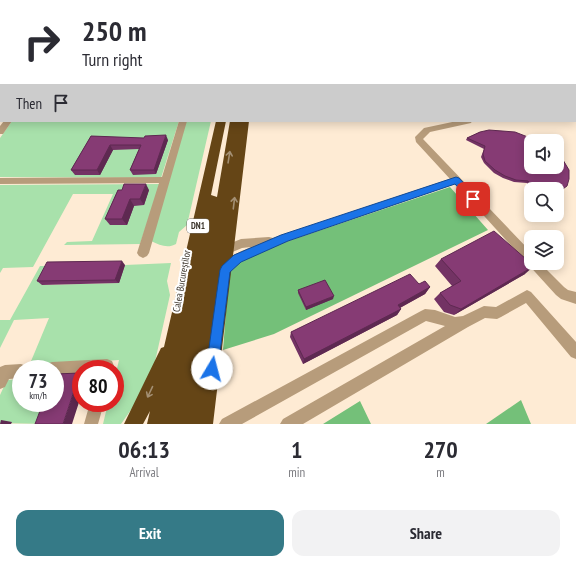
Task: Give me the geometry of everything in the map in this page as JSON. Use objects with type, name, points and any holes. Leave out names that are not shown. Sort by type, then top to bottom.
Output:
[{"type":"highway","name":"DN1","points":[[156,424],[221,122]]},
{"type":"highway","name":"Calea Bucureștilor","points":[[188,424],[210,279],[229,134],[227,122]]},
{"type":"highway","name":"Calea Bucureștilor","points":[[172,424],[197,276],[229,134],[235,122]]},
{"type":"highway","points":[[204,424],[226,270],[244,122]]},
{"type":"highway","points":[[185,288],[187,294],[192,299],[199,301],[208,300],[217,295],[223,287]]},
{"type":"highway","points":[[133,424],[150,392],[177,330]]},
{"type":"lane","points":[[0,132],[7,122]]},
{"type":"lane","points":[[143,253],[183,122]]},
{"type":"lane","points":[[463,122],[427,130],[419,137],[419,140],[524,253]]},
{"type":"lane","points":[[0,181],[165,180]]},
{"type":"lane","points":[[226,270],[238,258],[285,238],[456,180]]},
{"type":"lane","points":[[231,229],[237,236],[251,243]]},
{"type":"lane","points":[[178,424],[204,273],[207,266],[216,256],[228,248],[285,238]]},
{"type":"lane","points":[[540,270],[565,295],[576,298]]},
{"type":"lane","points":[[288,424],[464,322],[484,312],[497,313],[527,296],[576,352]]},
{"type":"lane","points":[[227,424],[420,316],[430,315],[455,323],[464,322]]},
{"type":"lane","points":[[0,382],[5,372],[12,372]]},
{"type":"lane","points":[[91,423],[94,412]]},
{"type":"green space","points":[[11,122],[179,122],[161,178],[0,177],[0,138]]},
{"type":"green space","points":[[186,122],[211,122],[187,225],[179,232],[176,244],[164,246],[151,241]]},
{"type":"green space","points":[[160,184],[140,244],[64,245],[67,242],[92,241],[113,194],[73,194],[33,267],[3,268],[0,273],[0,185]]},
{"type":"green space","points":[[450,187],[488,230],[274,334],[223,350],[229,273],[235,264],[270,247]]},
{"type":"green space","points":[[171,263],[167,281],[170,295],[154,366],[133,407],[121,424],[103,424],[106,412],[124,412],[124,360],[72,360],[72,363],[64,364],[64,360],[32,360],[49,318],[14,320],[0,348],[0,320],[10,320],[40,266],[52,266],[43,285],[118,283],[125,265]]},
{"type":"green space","points":[[7,380],[12,380],[12,412],[49,412],[45,424],[0,423],[0,395]]},
{"type":"green space","points":[[521,400],[531,424],[486,424]]},
{"type":"green space","points":[[360,401],[371,424],[323,424]]},
{"type":"building","points":[[489,130],[515,132],[524,136],[524,174],[564,174],[564,162],[569,170],[567,186],[564,188],[564,182],[529,182],[516,180],[495,170],[485,161],[483,154],[485,146],[467,138]]},
{"type":"building","points":[[166,135],[154,170],[130,170],[141,145],[110,145],[97,170],[71,170],[91,136],[144,138],[145,136]]},
{"type":"building","points":[[124,184],[146,184],[140,199],[130,199],[122,219],[105,219],[118,190],[122,190]]},
{"type":"building","points":[[494,231],[524,257],[524,270],[527,270],[461,309],[450,305],[440,293],[461,281],[441,259]]},
{"type":"building","points":[[122,261],[115,280],[37,281],[47,262]]},
{"type":"building","points":[[410,274],[419,284],[425,281],[430,287],[398,305],[401,309],[304,359],[291,332]]},
{"type":"building","points":[[325,280],[334,296],[306,307],[298,290]]},
{"type":"building","points":[[72,373],[72,397],[63,424],[35,424],[40,412],[64,412],[64,374]]},
{"type":"route","points":[[212,369],[226,270],[229,265],[238,258],[285,238],[456,180],[473,199]]}]
